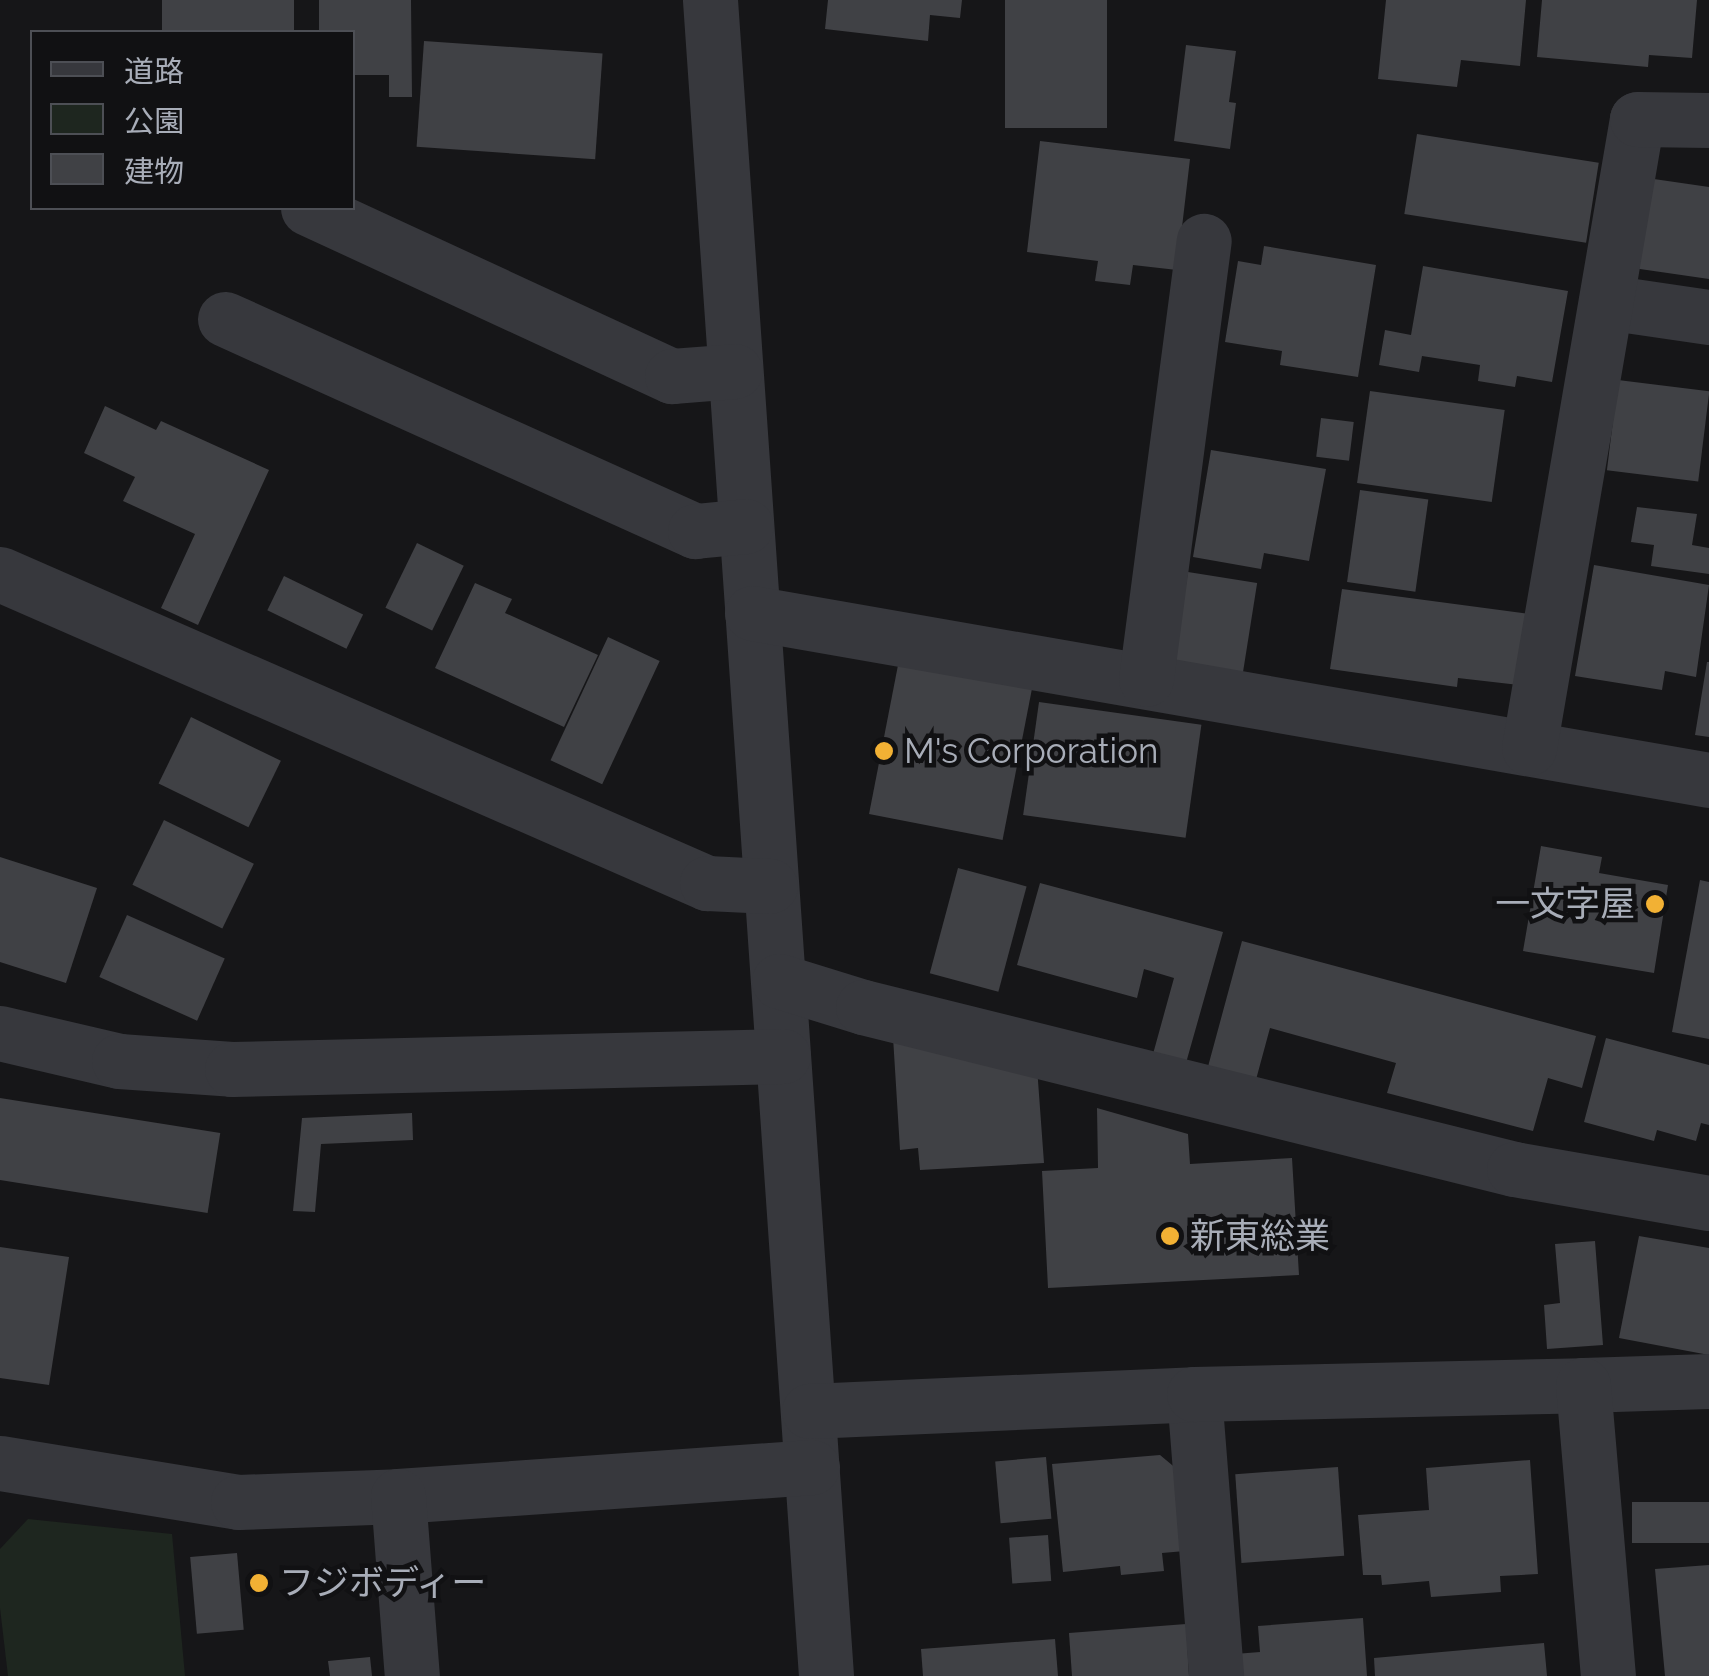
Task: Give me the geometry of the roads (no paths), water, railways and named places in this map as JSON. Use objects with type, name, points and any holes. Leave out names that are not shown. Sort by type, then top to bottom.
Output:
[{"type":"street","points":[[710,0],[826,1676]]},
{"type":"street","points":[[1529,748],[1637,119],[1709,120]]},
{"type":"street","points":[[312,210],[672,376],[735,371]]},
{"type":"street","points":[[1146,680],[1204,241]]},
{"type":"street","points":[[1606,302],[1709,318]]},
{"type":"street","points":[[224,318],[695,531],[746,526]]},
{"type":"street","points":[[0,574],[707,882],[770,886]]},
{"type":"street","points":[[752,614],[1709,780]]},
{"type":"street","points":[[779,982],[863,1007],[1514,1170],[1709,1203]]},
{"type":"street","points":[[0,1033],[119,1061],[232,1069],[783,1056]]},
{"type":"street","points":[[809,1411],[1194,1394],[1709,1381]]},
{"type":"street","points":[[1583,1385],[1608,1676]]},
{"type":"street","points":[[1194,1394],[1216,1676]]},
{"type":"street","points":[[0,1463],[238,1502],[398,1496],[812,1467]]},
{"type":"street","points":[[398,1496],[412,1676]]},
{"type":"place","name":"M's Corporation","points":[[884,751]]},
{"type":"place","name":"一文字屋","points":[[1655,904]]},
{"type":"place","name":"新東総業","points":[[1170,1236]]},
{"type":"place","name":"フジボディー","points":[[259,1583]]}]
